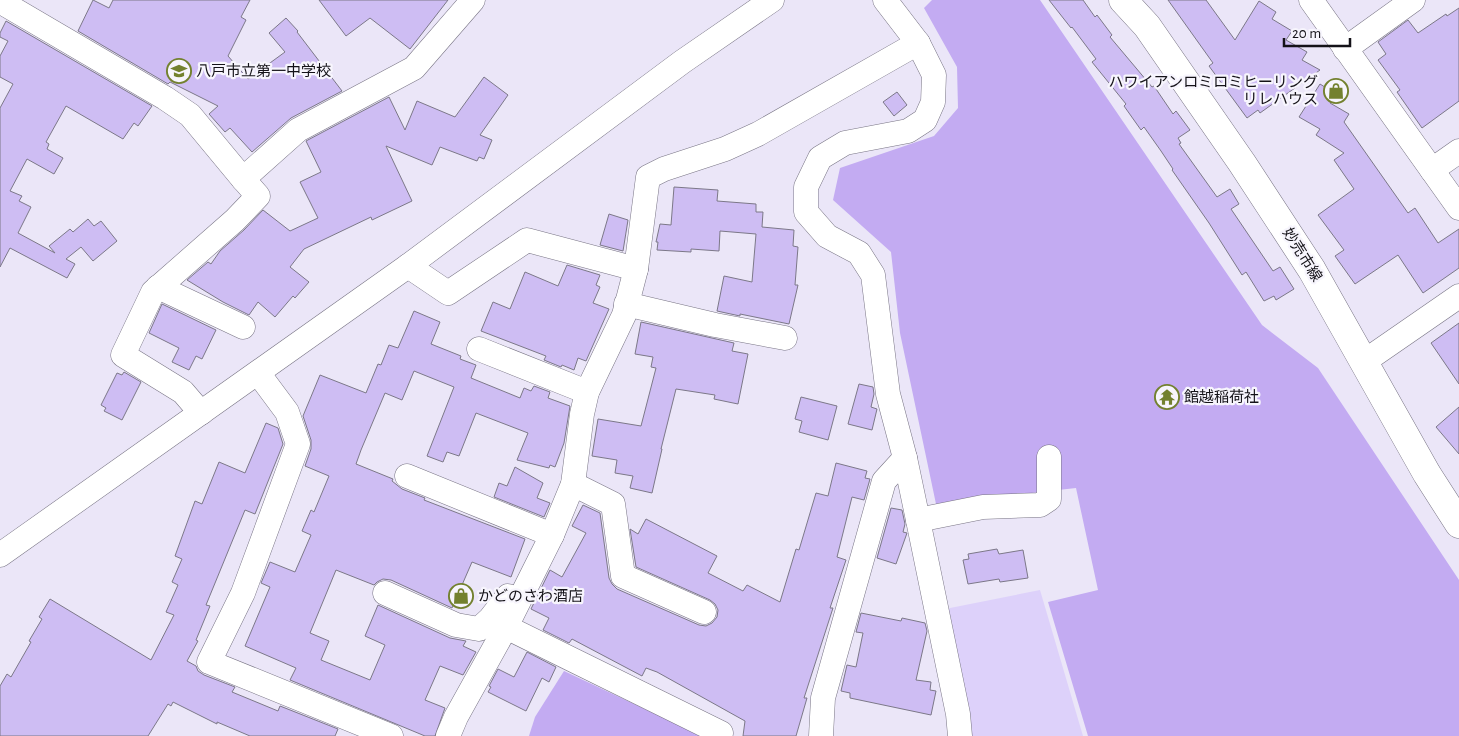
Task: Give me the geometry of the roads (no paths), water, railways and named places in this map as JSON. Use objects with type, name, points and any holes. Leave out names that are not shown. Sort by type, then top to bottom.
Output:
[{"type":"main road","name":"妙売市線","points":[[1122,0],[1147,26],[1242,163],[1312,270],[1427,474],[1459,524]]},
{"type":"street","points":[[243,179],[298,130],[414,68],[473,0]]},
{"type":"street","points":[[0,555],[408,266],[674,68],[772,0]]},
{"type":"street","points":[[886,0],[918,42],[934,75],[933,102],[924,120],[908,131],[845,143],[820,158],[806,187],[806,212],[828,236],[859,253],[873,275],[888,394],[905,458],[958,714],[960,736]]},
{"type":"street","points":[[1311,0],[1459,208]]},
{"type":"street","points":[[1345,49],[1413,0]]},
{"type":"street","points":[[2,4],[165,98],[190,115],[258,196],[235,220],[153,292],[123,355],[183,392],[201,413]]},
{"type":"street","points":[[448,736],[456,717],[506,627],[552,535],[573,484],[582,414],[587,392],[624,315],[636,269],[648,177],[725,149],[758,134],[918,42]]},
{"type":"street","points":[[1432,170],[1459,151]]},
{"type":"street","points":[[408,266],[448,293],[528,240],[636,269]]},
{"type":"street","points":[[158,287],[244,327]]},
{"type":"street","points":[[1365,362],[1459,296]]},
{"type":"street","points":[[626,304],[715,325],[786,338]]},
{"type":"street","points":[[479,349],[587,392]]},
{"type":"street","points":[[258,373],[287,412],[298,444],[243,593],[209,662],[391,736]]},
{"type":"street","points":[[918,520],[983,508],[1040,505],[1049,499],[1049,457]]},
{"type":"street","points":[[821,736],[823,698],[884,481],[905,458]]},
{"type":"street","points":[[407,476],[552,535]]},
{"type":"street","points":[[573,484],[613,504],[623,576],[704,612]]},
{"type":"street","points":[[385,594],[456,625],[479,629],[490,620],[508,596],[519,600]]},
{"type":"street","points":[[506,627],[721,733]]},
{"type":"place","name":"八戸市立第一中学校","points":[[179,71]]},
{"type":"place","name":"ハワイアンロミロミヒーリング リレハウス","points":[[1336,91]]},
{"type":"place","name":"館越稲荷社","points":[[1167,397]]},
{"type":"place","name":"かどのさわ酒店","points":[[461,596]]}]
